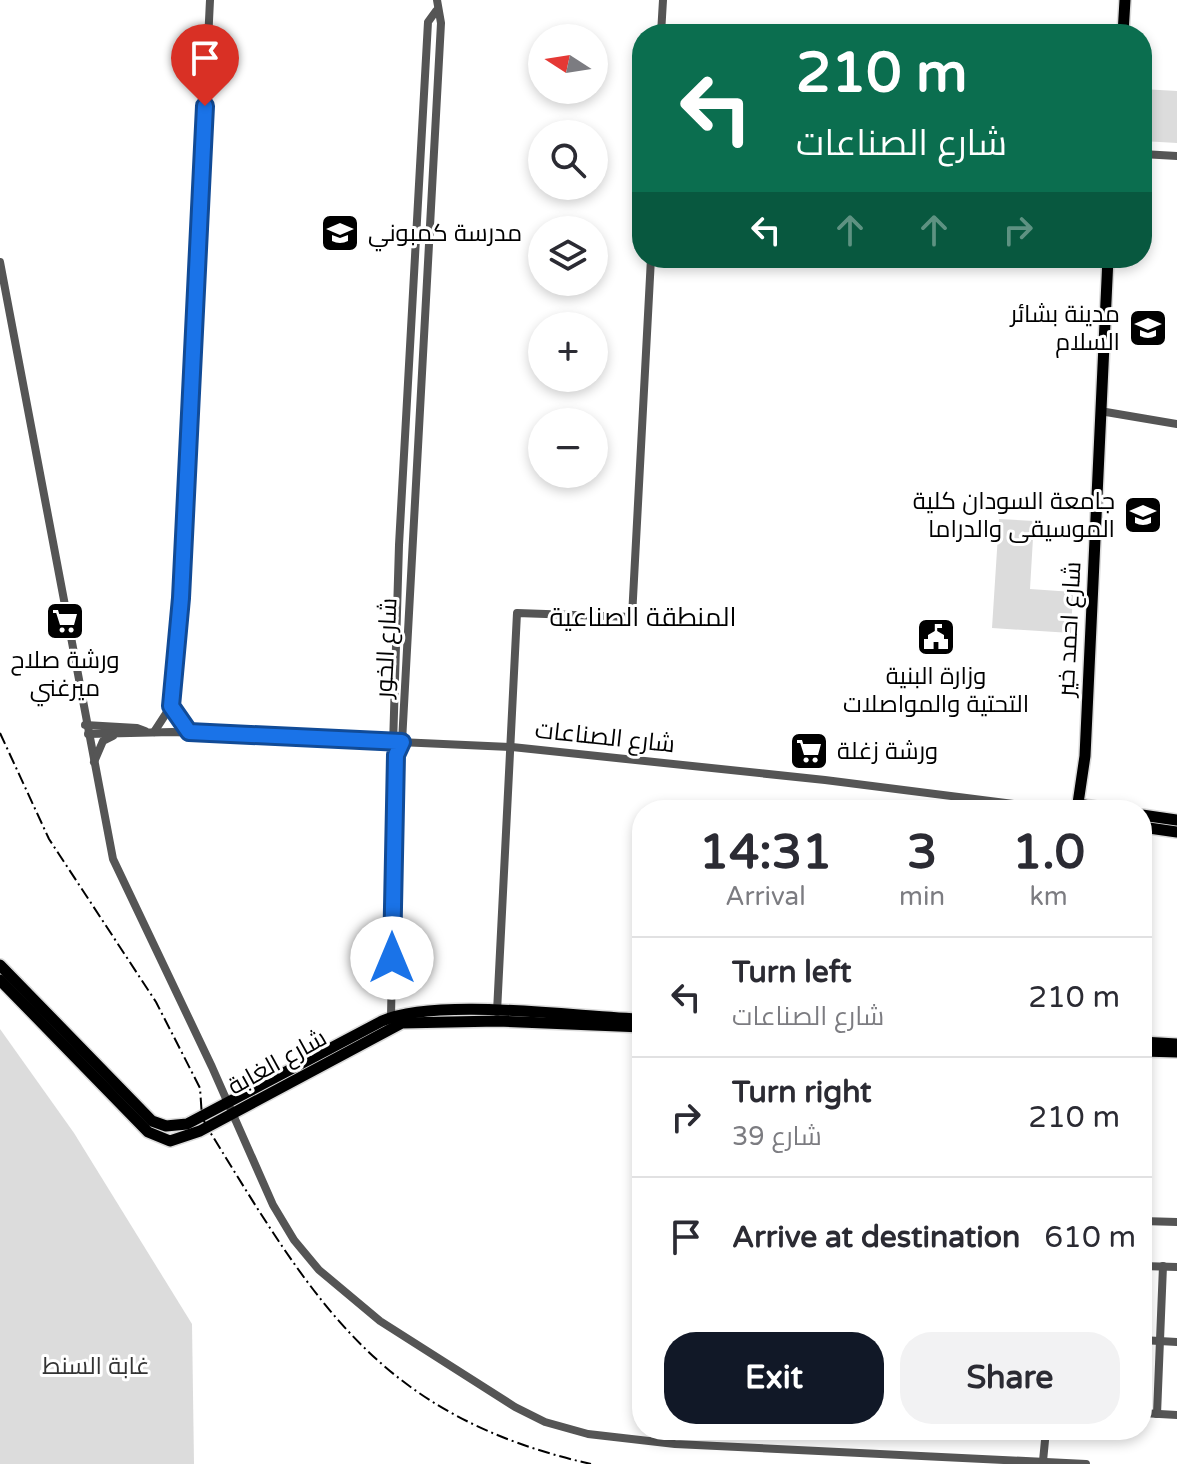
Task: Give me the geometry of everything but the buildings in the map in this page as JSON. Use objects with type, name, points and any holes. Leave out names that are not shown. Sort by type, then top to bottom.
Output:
[{"type":"main road","points":[[1117,24],[1118,0]]},
{"type":"main road","points":[[1124,24],[1125,0]]},
{"type":"main road","name":"شارع احمد خير","points":[[1078,800],[1085,756],[1107,268]]},
{"type":"main road","points":[[1152,816],[1177,820]]},
{"type":"main road","points":[[1152,828],[1177,832]]},
{"type":"main road","name":"شارع الغابة","points":[[0,965],[152,1121],[166,1126],[187,1124],[229,1108],[376,1034],[409,1021],[632,1027]]},
{"type":"main road","name":"شارع الغابة","points":[[0,980],[152,1136],[170,1141],[181,1139],[229,1108],[391,1017],[418,1011],[632,1019]]},
{"type":"main road","points":[[1152,1043],[1177,1044]]},
{"type":"main road","points":[[1152,1051],[1177,1052]]},
{"type":"street","points":[[86,730],[121,734],[149,731],[171,706],[181,598],[210,0]]},
{"type":"street","points":[[414,261],[429,262],[441,23],[436,11],[437,0]]},
{"type":"street","points":[[662,24],[663,0]]},
{"type":"street","points":[[397,741],[399,545],[414,261],[428,22],[436,11]]},
{"type":"street","points":[[1152,155],[1177,156]]},
{"type":"street","points":[[0,262],[86,730],[117,870],[282,1222],[319,1270],[380,1321],[515,1407],[559,1426],[632,1440]]},
{"type":"street","name":"شارع الخور","points":[[391,1017],[396,755],[424,377],[429,262]]},
{"type":"street","points":[[497,1012],[517,613],[632,617],[650,268]]},
{"type":"street","points":[[1100,411],[1177,424]]},
{"type":"street","points":[[399,545],[412,545]]},
{"type":"street","points":[[171,706],[189,732]]},
{"type":"street","points":[[86,730],[149,731]]},
{"type":"street","name":"شارع الصناعات","points":[[149,731],[512,747],[980,800]]},
{"type":"street","points":[[94,763],[103,741],[121,734]]},
{"type":"street","points":[[1152,1221],[1177,1222]]},
{"type":"street","points":[[1152,1266],[1177,1267]]},
{"type":"street","points":[[1157,1414],[1163,1266]]},
{"type":"street","points":[[1152,1341],[1177,1342]]},
{"type":"street","points":[[1152,1414],[1177,1415]]},
{"type":"street","points":[[637,1440],[963,1460],[1086,1464]]},
{"type":"street","points":[[1043,1461],[1045,1440]]},
{"type":"street","points":[[859,1464],[860,1452]]},
{"type":"green space","points":[[1152,90],[1177,91],[1177,143],[1152,142]]},
{"type":"green space","points":[[999,519],[1034,521],[1030,589],[1073,592],[1071,633],[992,628]]},
{"type":"green space","name":"غابة السنط","points":[[0,1029],[74,1133],[192,1324],[194,1464],[0,1464]]},
{"type":"railway","points":[[0,733],[49,839],[156,1002],[200,1088],[202,1117],[207,1127],[282,1246],[319,1297],[359,1343],[404,1382],[456,1416],[518,1443],[591,1464]]},
{"type":"place","name":"مدرسة كمبوني","points":[[340,233]]},
{"type":"place","name":"مدينة بشائر السلام","points":[[1148,328]]},
{"type":"place","name":"جامعة السودان كلية الموسيقى والدراما","points":[[1143,515]]},
{"type":"place","name":"ورشة صلاح ميرغني","points":[[65,621]]},
{"type":"place","name":"وزارة البنية التحتية والمواصلات","points":[[936,637]]},
{"type":"place","name":"ورشة زغلة","points":[[809,751]]},
{"type":"district","name":"المنطقة الصناعية","points":[[643,617]]},
{"type":"route","points":[[205,106],[181,598],[171,706],[189,732],[402,742],[396,755],[392,958]]}]
